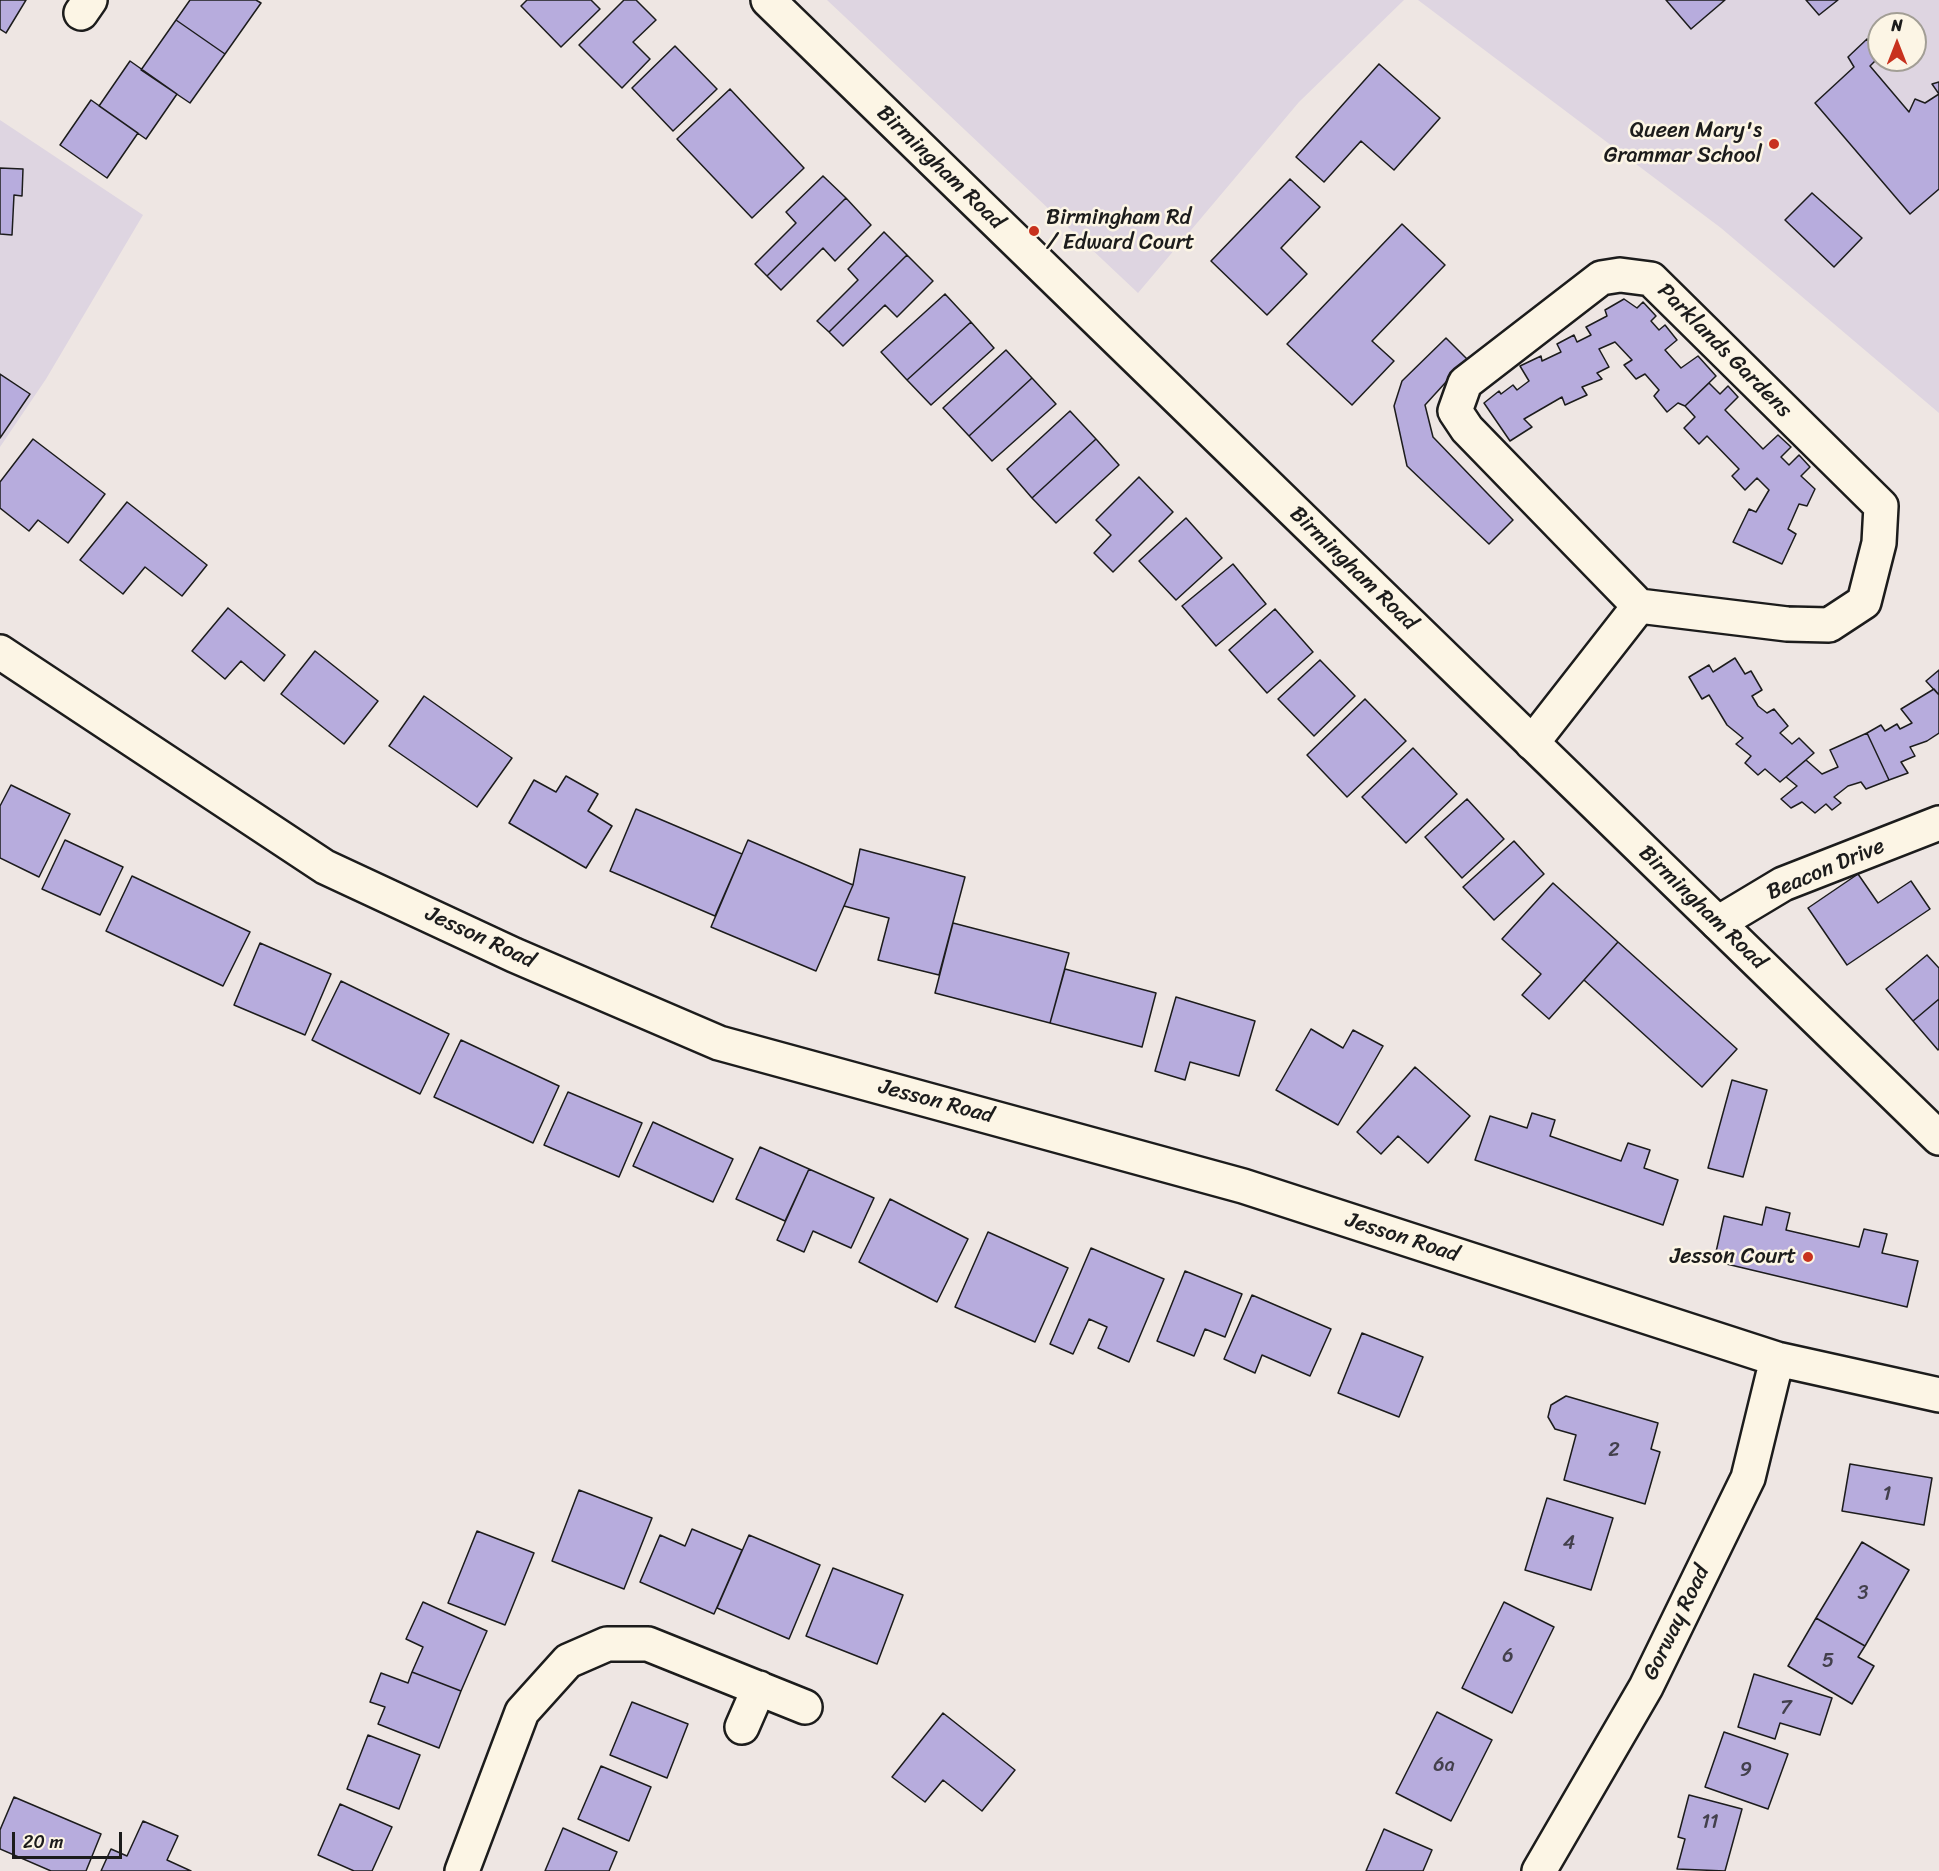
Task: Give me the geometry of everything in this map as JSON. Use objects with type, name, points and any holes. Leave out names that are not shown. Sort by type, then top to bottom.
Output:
[{"type":"street","name":"Birmingham Road","points":[[768,0],[1939,1138]]},
{"type":"street","name":"Parklands Gardens","points":[[1620,275],[1651,279],[1881,506],[1879,543],[1864,602],[1829,626],[1787,624],[1639,606],[1467,429],[1455,411],[1465,383],[1601,279],[1620,275]]},
{"type":"street","points":[[1532,743],[1639,606]]},
{"type":"street","name":"Jesson Road","points":[[0,652],[325,867],[514,955],[718,1043],[1243,1186],[1777,1359],[1939,1395]]},
{"type":"street","name":"Beacon Drive","points":[[1718,923],[1783,884],[1939,823]]},
{"type":"street","name":"Gorway Road","points":[[1539,1871],[1646,1686],[1748,1478],[1777,1359]]},
{"type":"street","points":[[462,1871],[522,1712],[568,1661],[608,1644],[648,1644],[805,1707]]},
{"type":"street","points":[[742,1727],[759,1688]]},
{"type":"shaded area","points":[[827,0],[1404,0],[1299,102],[1138,293]]},
{"type":"shaded area","name":"Queen Mary's Grammar School","points":[[1418,0],[1939,0],[1939,413],[1721,228]]},
{"type":"shaded area","points":[[0,120],[143,215],[46,379],[0,447]]},
{"type":"building","points":[[0,0],[26,0],[6,33],[0,29]]},
{"type":"building","points":[[190,0],[256,0],[261,3],[225,54],[176,20]]},
{"type":"building","points":[[527,0],[591,0],[600,9],[561,47],[521,6]]},
{"type":"building","points":[[624,0],[636,0],[656,20],[633,42],[650,59],[622,88],[579,45]]},
{"type":"building","points":[[1666,0],[1725,0],[1691,29]]},
{"type":"building","points":[[1806,0],[1838,0],[1819,15]]},
{"type":"building","points":[[176,20],[225,54],[190,103],[141,70]]},
{"type":"building","points":[[1867,39],[1867,72],[1875,72],[1909,112],[1915,99],[1925,103],[1939,94],[1939,189],[1910,214],[1815,103],[1854,67],[1848,57]]},
{"type":"building","points":[[675,46],[717,89],[673,131],[632,88]]},
{"type":"building","points":[[130,61],[177,94],[146,139],[99,106]]},
{"type":"building","points":[[1379,64],[1440,118],[1394,170],[1361,141],[1324,182],[1296,157]]},
{"type":"building","points":[[1939,82],[1939,94],[1932,84]]},
{"type":"building","points":[[730,89],[804,168],[752,218],[677,139]]},
{"type":"building","points":[[91,100],[138,133],[107,178],[60,145]]},
{"type":"building","points":[[0,168],[23,169],[22,196],[14,195],[12,235],[0,234]]},
{"type":"building","points":[[823,176],[846,198],[767,276],[755,264],[796,223],[786,212]]},
{"type":"building","points":[[1290,179],[1320,207],[1281,248],[1307,274],[1267,315],[1211,261]]},
{"type":"building","points":[[1812,193],[1862,238],[1834,267],[1785,220]]},
{"type":"building","points":[[846,198],[871,225],[835,261],[823,248],[781,290],[767,276]]},
{"type":"building","points":[[1402,224],[1445,265],[1372,341],[1394,361],[1352,405],[1287,344]]},
{"type":"building","points":[[884,232],[907,255],[829,332],[817,321],[858,280],[848,269]]},
{"type":"building","points":[[907,255],[933,281],[897,317],[885,305],[843,346],[829,332]]},
{"type":"building","points":[[945,294],[971,322],[907,380],[881,352]]},
{"type":"building","points":[[1624,299],[1637,308],[1643,302],[1656,316],[1651,321],[1659,330],[1665,325],[1677,340],[1665,350],[1681,368],[1698,356],[1716,376],[1685,406],[1678,403],[1667,412],[1654,396],[1659,390],[1645,374],[1636,379],[1624,365],[1632,360],[1615,342],[1599,349],[1609,367],[1597,373],[1602,379],[1582,387],[1587,395],[1565,405],[1562,397],[1524,419],[1532,427],[1510,441],[1484,403],[1499,391],[1501,394],[1513,385],[1517,390],[1529,381],[1520,366],[1541,356],[1542,361],[1561,352],[1557,344],[1574,335],[1577,342],[1591,335],[1586,327],[1607,316],[1605,310]]},
{"type":"building","points":[[971,322],[994,348],[931,405],[907,380]]},
{"type":"building","points":[[1446,338],[1467,359],[1425,405],[1433,437],[1513,520],[1489,544],[1407,466],[1394,406],[1402,381]]},
{"type":"building","points":[[1006,350],[1032,378],[969,436],[943,408]]},
{"type":"building","points":[[0,374],[30,394],[0,438]]},
{"type":"building","points":[[1032,378],[1056,404],[992,461],[969,436]]},
{"type":"building","points":[[1709,383],[1720,394],[1728,386],[1738,397],[1725,410],[1763,449],[1778,435],[1791,447],[1781,457],[1789,465],[1799,455],[1810,467],[1801,476],[1815,489],[1807,506],[1799,504],[1788,529],[1796,534],[1782,564],[1733,542],[1749,509],[1756,512],[1769,490],[1757,478],[1745,490],[1732,476],[1739,469],[1707,436],[1699,444],[1684,428],[1695,417],[1685,406]]},
{"type":"building","points":[[1070,411],[1096,439],[1032,498],[1007,469]]},
{"type":"building","points":[[33,439],[105,494],[68,543],[38,520],[29,531],[0,508],[0,482]]},
{"type":"building","points":[[1096,439],[1119,465],[1056,523],[1032,498]]},
{"type":"building","points":[[1139,477],[1173,512],[1113,572],[1094,553],[1111,535],[1096,520]]},
{"type":"building","points":[[127,502],[207,565],[182,596],[145,567],[123,594],[80,560]]},
{"type":"building","points":[[1186,518],[1222,558],[1176,600],[1139,561]]},
{"type":"building","points":[[1233,564],[1266,604],[1216,646],[1182,606]]},
{"type":"building","points":[[228,608],[285,655],[264,681],[241,661],[225,679],[192,651]]},
{"type":"building","points":[[1275,609],[1313,652],[1267,693],[1229,650]]},
{"type":"building","points":[[315,651],[378,701],[344,744],[281,694]]},
{"type":"building","points":[[1735,658],[1745,674],[1751,671],[1762,690],[1752,696],[1758,706],[1767,713],[1774,709],[1788,726],[1780,733],[1792,744],[1799,738],[1814,753],[1780,782],[1765,769],[1758,775],[1745,763],[1751,756],[1736,744],[1743,738],[1727,725],[1709,695],[1702,699],[1689,677],[1709,665],[1713,672]]},
{"type":"building","points":[[1320,660],[1355,696],[1314,736],[1278,699]]},
{"type":"building","points":[[1939,670],[1939,695],[1926,681]]},
{"type":"building","points":[[1934,689],[1939,695],[1939,733],[1927,741],[1910,747],[1915,756],[1901,762],[1908,773],[1889,780],[1867,733],[1881,725],[1885,731],[1897,724],[1900,729],[1912,723],[1901,709]]},
{"type":"building","points":[[424,696],[512,758],[477,807],[389,746]]},
{"type":"building","points":[[1365,699],[1406,741],[1347,797],[1307,755]]},
{"type":"building","points":[[1867,733],[1889,780],[1866,789],[1861,782],[1848,786],[1834,797],[1841,803],[1832,810],[1826,804],[1815,813],[1802,802],[1791,808],[1781,799],[1797,786],[1786,777],[1806,760],[1822,774],[1838,767],[1830,750]]},
{"type":"building","points":[[1413,748],[1457,794],[1406,843],[1362,797]]},
{"type":"building","points":[[566,776],[598,794],[588,811],[612,826],[586,868],[509,823],[534,780],[556,792]]},
{"type":"building","points":[[11,785],[70,814],[39,877],[0,858],[0,806]]},
{"type":"building","points":[[1467,799],[1504,839],[1462,878],[1425,837]]},
{"type":"building","points":[[636,809],[742,854],[715,916],[610,871]]},
{"type":"building","points":[[65,840],[123,867],[100,915],[42,889]]},
{"type":"building","points":[[748,840],[853,885],[816,971],[711,927]]},
{"type":"building","points":[[1514,841],[1544,874],[1494,920],[1463,887]]},
{"type":"building","points":[[860,849],[965,877],[939,975],[878,960],[889,918],[844,906],[853,885]]},
{"type":"building","points":[[1858,874],[1878,903],[1911,881],[1930,909],[1847,965],[1808,908]]},
{"type":"building","points":[[132,876],[250,932],[223,986],[106,931]]},
{"type":"building","points":[[1553,883],[1618,942],[1549,1019],[1522,995],[1541,974],[1502,939]]},
{"type":"building","points":[[953,923],[1069,953],[1050,1023],[935,993]]},
{"type":"building","points":[[1618,942],[1737,1049],[1702,1087],[1584,980]]},
{"type":"building","points":[[260,943],[331,974],[305,1035],[234,1005]]},
{"type":"building","points":[[1927,955],[1939,968],[1939,999],[1913,1021],[1886,989]]},
{"type":"building","points":[[1065,969],[1156,993],[1142,1047],[1050,1023]]},
{"type":"building","points":[[341,981],[449,1034],[420,1094],[312,1040]]},
{"type":"building","points":[[1176,997],[1255,1021],[1239,1076],[1190,1062],[1185,1080],[1155,1071]]},
{"type":"building","points":[[1939,999],[1939,1049],[1938,1050],[1913,1021]]},
{"type":"building","points":[[1311,1029],[1343,1048],[1353,1030],[1383,1046],[1338,1125],[1276,1090]]},
{"type":"building","points":[[461,1040],[559,1086],[533,1143],[434,1097]]},
{"type":"building","points":[[1415,1067],[1470,1116],[1428,1163],[1398,1136],[1381,1154],[1357,1132]]},
{"type":"building","points":[[1732,1080],[1767,1090],[1743,1177],[1708,1168]]},
{"type":"building","points":[[568,1092],[642,1123],[619,1177],[544,1145]]},
{"type":"building","points":[[1532,1113],[1555,1120],[1550,1136],[1621,1161],[1628,1143],[1650,1150],[1644,1168],[1678,1180],[1663,1225],[1475,1160],[1490,1116],[1527,1128]]},
{"type":"building","points":[[653,1122],[733,1159],[713,1202],[633,1166]]},
{"type":"building","points":[[760,1147],[809,1169],[785,1221],[736,1199]]},
{"type":"building","points":[[809,1169],[874,1198],[851,1248],[813,1231],[804,1252],[777,1240]]},
{"type":"building","points":[[890,1199],[968,1239],[937,1302],[859,1262]]},
{"type":"building","name":"Jesson Court","points":[[1766,1207],[1790,1213],[1786,1230],[1859,1247],[1864,1229],[1887,1234],[1882,1253],[1918,1261],[1907,1307],[1714,1261],[1724,1216],[1762,1225]]},
{"type":"building","points":[[988,1232],[1068,1268],[1035,1342],[955,1307]]},
{"type":"building","points":[[1091,1248],[1164,1279],[1129,1362],[1098,1348],[1107,1327],[1089,1319],[1073,1354],[1050,1344]]},
{"type":"building","points":[[1185,1271],[1242,1294],[1225,1337],[1205,1329],[1194,1356],[1157,1341]]},
{"type":"building","points":[[1252,1295],[1331,1329],[1310,1376],[1262,1355],[1255,1373],[1224,1359]]},
{"type":"building","points":[[1362,1333],[1423,1357],[1399,1417],[1338,1393]]},
{"type":"building","points":[[1566,1396],[1658,1423],[1651,1449],[1660,1452],[1645,1504],[1564,1480],[1576,1435],[1555,1429],[1548,1417],[1551,1405]]},
{"type":"building","points":[[1850,1464],[1932,1478],[1924,1525],[1842,1511]]},
{"type":"building","points":[[579,1490],[652,1518],[624,1589],[552,1561]]},
{"type":"building","points":[[1547,1498],[1613,1518],[1591,1590],[1525,1570]]},
{"type":"building","points":[[692,1529],[742,1550],[714,1614],[640,1582],[660,1535],[685,1546]]},
{"type":"building","points":[[477,1531],[534,1553],[505,1625],[448,1603]]},
{"type":"building","points":[[749,1535],[820,1565],[789,1639],[717,1608]]},
{"type":"building","points":[[1862,1542],[1909,1570],[1865,1646],[1816,1618]]},
{"type":"building","points":[[833,1568],[903,1595],[877,1664],[806,1636]]},
{"type":"building","points":[[423,1602],[487,1631],[461,1691],[412,1672],[423,1647],[406,1639]]},
{"type":"building","points":[[1504,1602],[1554,1627],[1512,1713],[1462,1688]]},
{"type":"building","points":[[1816,1618],[1865,1646],[1858,1657],[1874,1666],[1852,1704],[1788,1666]]},
{"type":"building","points":[[412,1672],[461,1691],[439,1748],[378,1724],[385,1707],[370,1702],[381,1673],[408,1683]]},
{"type":"building","points":[[1754,1674],[1832,1698],[1820,1735],[1780,1723],[1775,1739],[1738,1727]]},
{"type":"building","points":[[632,1702],[688,1724],[667,1778],[610,1755]]},
{"type":"building","points":[[1437,1712],[1492,1740],[1451,1821],[1396,1793]]},
{"type":"building","points":[[943,1713],[1015,1770],[982,1811],[943,1780],[925,1802],[892,1777]]},
{"type":"building","points":[[1724,1732],[1788,1754],[1768,1809],[1705,1787]]},
{"type":"building","points":[[368,1735],[420,1755],[399,1809],[347,1789]]},
{"type":"building","points":[[601,1766],[651,1787],[629,1841],[578,1819]]},
{"type":"building","points":[[1689,1795],[1742,1809],[1725,1871],[1677,1869],[1685,1839],[1678,1837]]},
{"type":"building","points":[[14,1797],[101,1834],[86,1871],[51,1871],[0,1849],[0,1830]]},
{"type":"building","points":[[340,1804],[392,1827],[372,1871],[354,1871],[318,1855]]},
{"type":"building","points":[[143,1821],[178,1836],[167,1860],[191,1871],[101,1871],[111,1849],[127,1856]]},
{"type":"building","points":[[563,1828],[617,1852],[609,1871],[545,1871]]},
{"type":"building","points":[[1384,1829],[1432,1850],[1423,1871],[1366,1871]]},
{"type":"place","name":"Queen Mary's Grammar School","points":[[1774,144]]},
{"type":"place","name":"Birmingham Rd / Edward Court","points":[[1034,231]]},
{"type":"place","name":"Jesson Court","points":[[1808,1257]]}]
